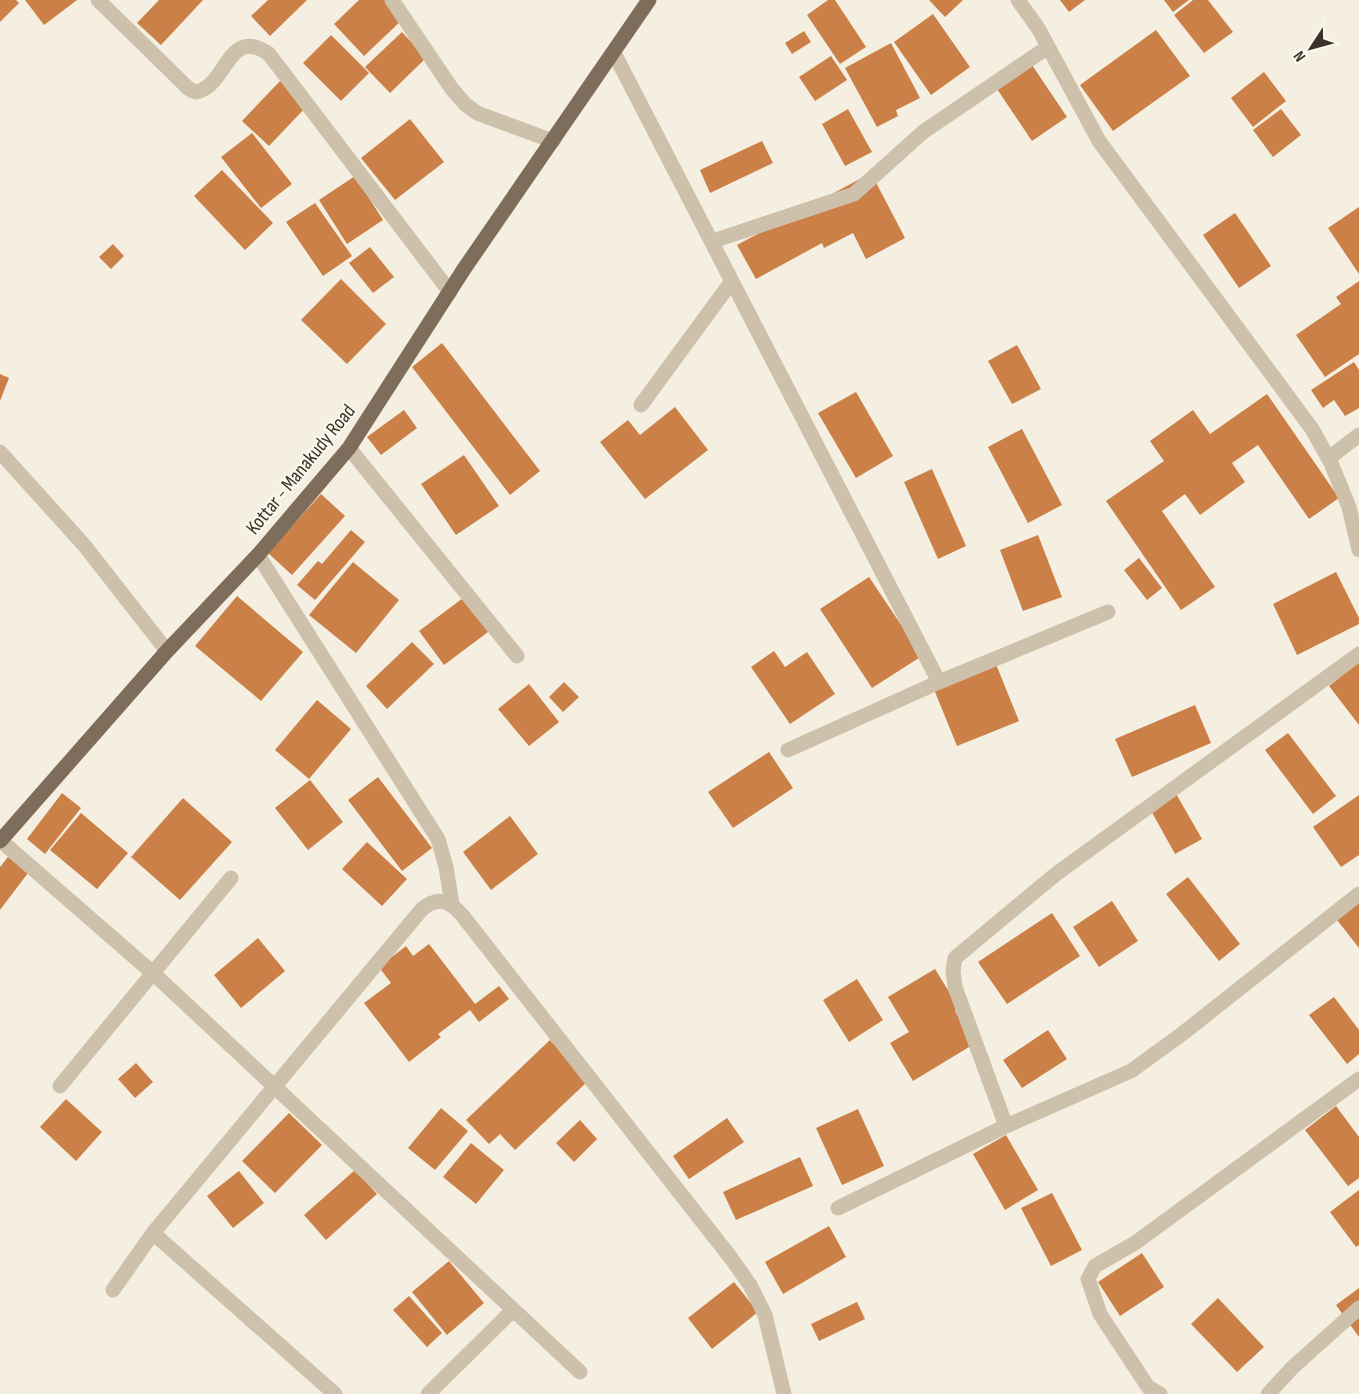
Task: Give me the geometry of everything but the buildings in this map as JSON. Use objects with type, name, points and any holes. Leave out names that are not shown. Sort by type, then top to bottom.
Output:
[{"type":"main road","name":"Kottar - Manakudy Road","points":[[0,841],[167,651],[258,555],[349,448],[450,292],[649,0]]},
{"type":"street","points":[[98,0],[189,89],[196,92],[209,86],[235,52],[243,47],[257,46],[269,54],[450,292]]},
{"type":"street","points":[[392,0],[415,30],[452,89],[465,104],[477,113],[553,141]]},
{"type":"street","points":[[1018,0],[1048,47],[1098,141],[1312,429],[1329,458],[1349,507],[1359,550]]},
{"type":"street","points":[[712,241],[854,194],[923,132],[1048,47]]},
{"type":"street","points":[[614,53],[939,682]]},
{"type":"street","points":[[641,405],[732,282]]},
{"type":"street","points":[[1329,458],[1359,435]]},
{"type":"street","points":[[349,448],[517,656]]},
{"type":"street","points":[[0,452],[84,545],[167,651]]},
{"type":"street","points":[[258,555],[438,839],[446,867],[452,904],[744,1276],[765,1316],[784,1394]]},
{"type":"street","points":[[788,750],[939,682],[1108,612]]},
{"type":"street","points":[[1006,1126],[955,987],[953,971],[955,958],[1056,874],[1359,654]]},
{"type":"street","points":[[0,841],[154,974],[580,1372]]},
{"type":"street","points":[[60,1086],[231,878]]},
{"type":"street","points":[[838,1208],[1006,1126],[1131,1071],[1182,1034],[1359,894]]},
{"type":"street","points":[[112,1290],[153,1233],[422,909],[431,902],[441,900],[452,904]]},
{"type":"street","points":[[1160,1394],[1148,1387],[1100,1314],[1088,1278],[1095,1266],[1135,1243],[1359,1079]]},
{"type":"street","points":[[153,1233],[335,1394]]},
{"type":"street","points":[[1268,1394],[1293,1366],[1359,1308]]},
{"type":"street","points":[[428,1394],[513,1310]]}]
